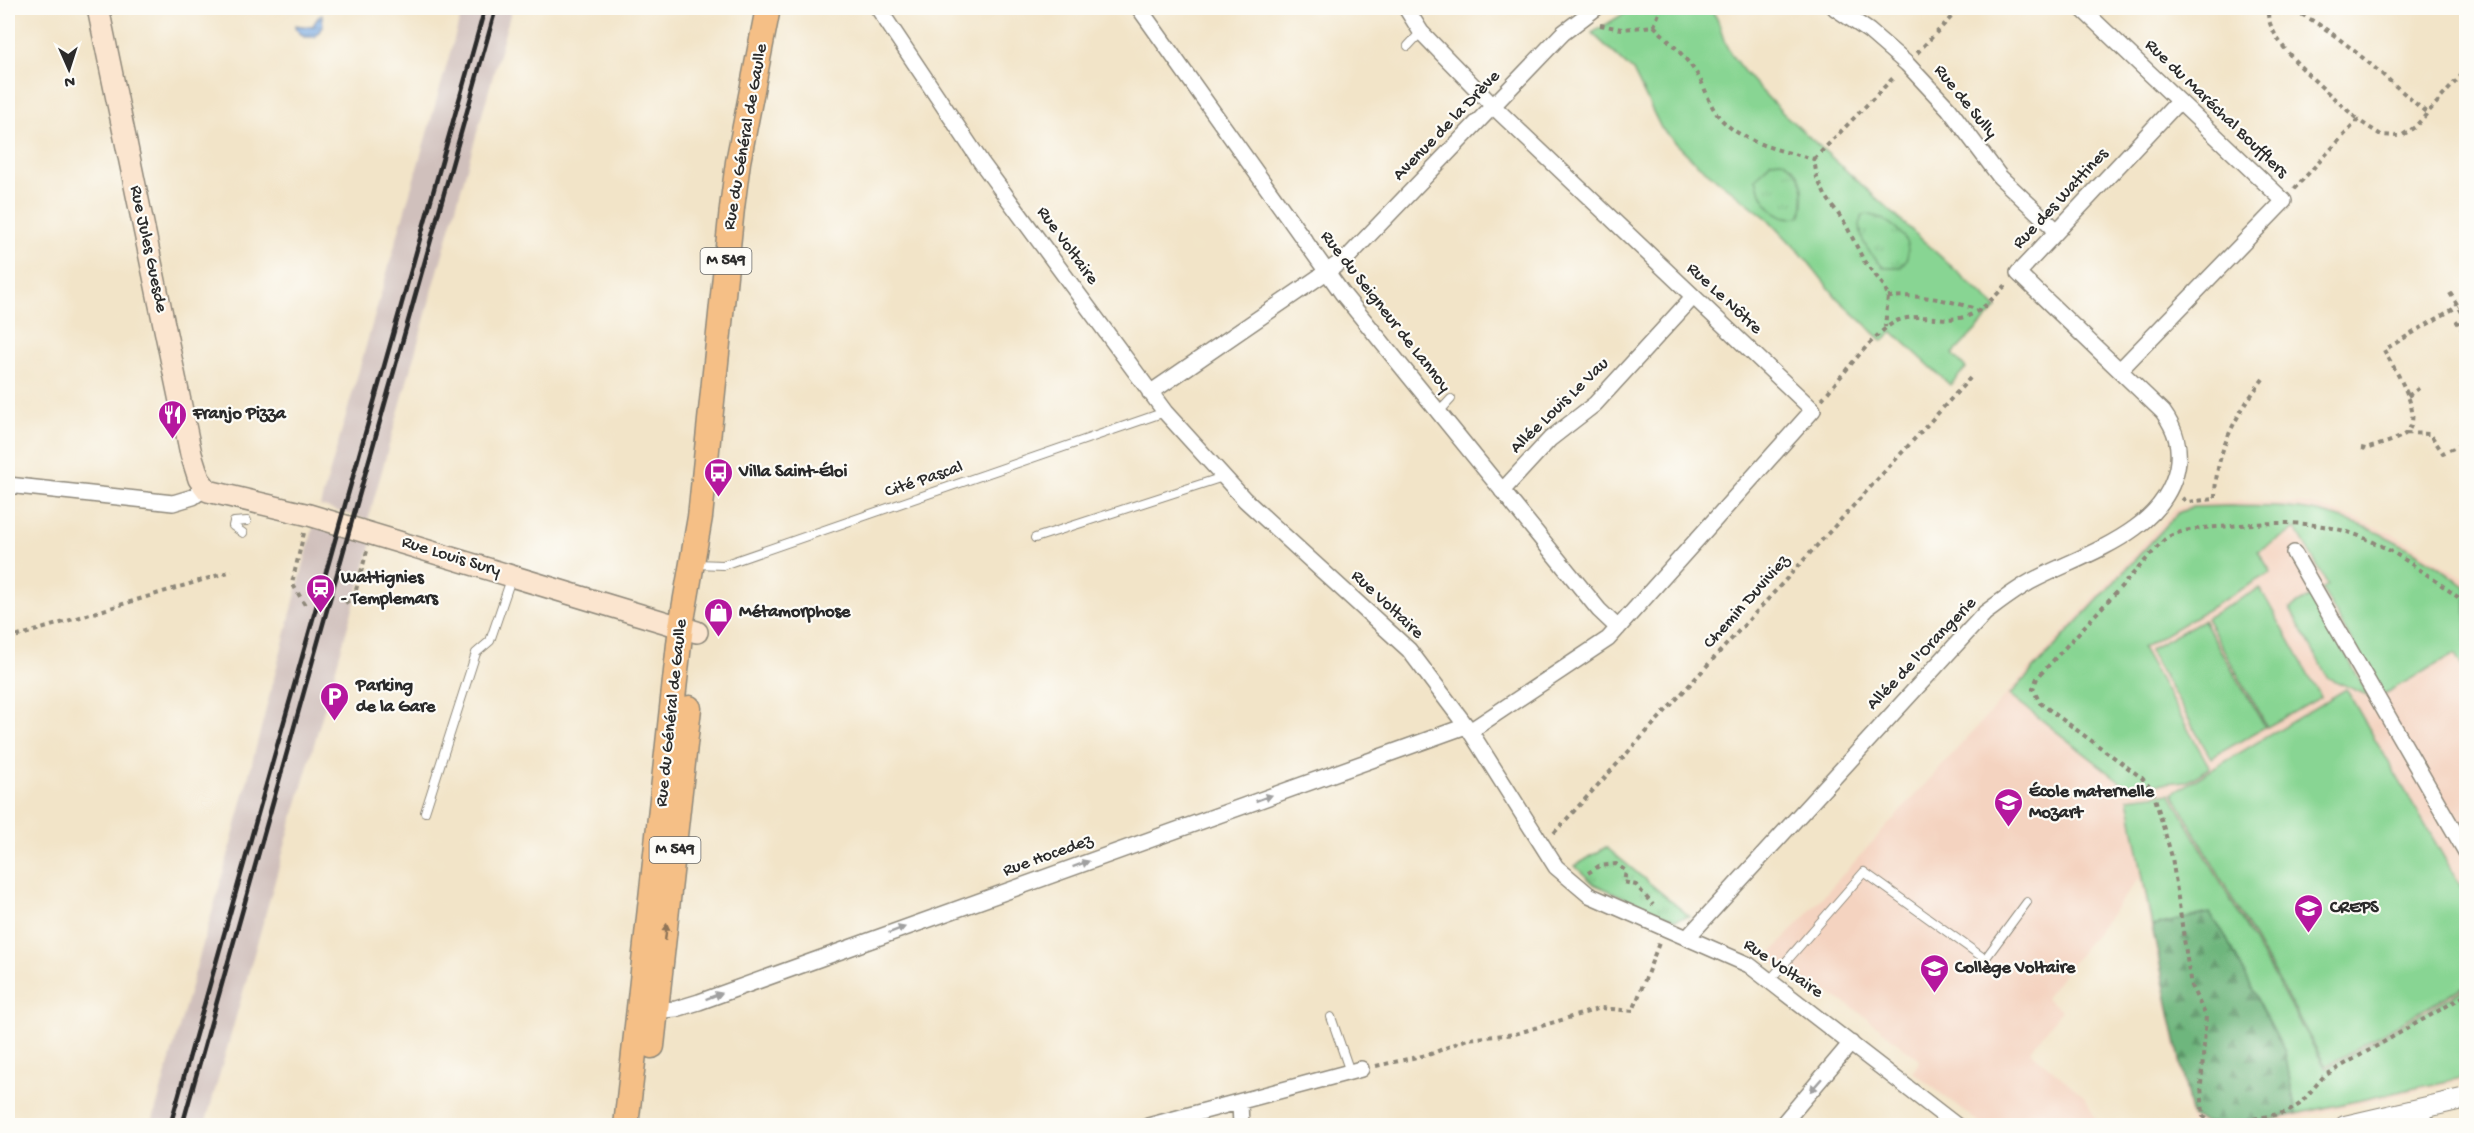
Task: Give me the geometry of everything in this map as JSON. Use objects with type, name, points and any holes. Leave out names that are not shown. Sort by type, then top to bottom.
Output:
[{"type":"main road","name":"Rue Jules Guesde","points":[[98,8],[191,454],[205,488]]},
{"type":"main road","name":"Rue du Général de Gaulle","points":[[640,1125],[649,1010],[736,173],[768,8]]},
{"type":"main road","name":"Rue Louis Sury","points":[[205,488],[219,496],[309,515],[689,629]]},
{"type":"main road","name":"Rue du Général de Gaulle","points":[[626,1125],[649,1010]]},
{"type":"street","name":"Rue Voltaire","points":[[878,8],[981,162],[1150,393],[1223,477],[1318,570],[1399,639],[1426,670],[1468,729],[1541,847],[1556,867],[1572,883],[1600,901],[1737,959],[1770,980],[1957,1125]]},
{"type":"street","name":"Rue du Seigneur de Lannoy","points":[[1139,8],[1328,273],[1599,610],[1618,628]]},
{"type":"street","name":"Rue Le Nôtre","points":[[1406,8],[1420,32],[1494,106],[1813,410]]},
{"type":"street","name":"Avenue de la Drève","points":[[1150,393],[1328,273],[1358,248],[1563,33],[1596,8]]},
{"type":"street","name":"Rue de Sully","points":[[1835,8],[1869,31],[1907,64],[1949,109],[2000,177],[2057,231]]},
{"type":"street","name":"Rue du Maréchal Boufflers","points":[[2081,8],[2284,201],[2120,370]]},
{"type":"street","name":"Rue des Wattines","points":[[2120,370],[2018,273],[2179,101]]},
{"type":"street","name":"Allée Louis Le Vau","points":[[1502,490],[1550,439],[1595,404],[1693,297]]},
{"type":"street","name":"Allée de l'Orangerie","points":[[1687,938],[1985,613],[2031,582],[2089,555],[2133,529],[2153,511],[2170,488],[2179,459],[2178,441],[2173,426],[2163,412],[2120,370]]},
{"type":"street","points":[[1618,628],[1813,410]]},
{"type":"street","points":[[8,484],[173,503],[193,497],[205,488]]},
{"type":"street","points":[[2294,553],[2466,852]]},
{"type":"street","name":"Rue Hocedez","points":[[649,1010],[676,1009],[710,998],[1468,729],[1591,652],[1618,628]]},
{"type":"street","points":[[1781,1125],[1851,1043]]},
{"type":"street","points":[[1148,1125],[1240,1103],[1355,1071]]},
{"type":"street","points":[[2345,1125],[2424,1117],[2466,1098]]},
{"type":"street","points":[[1240,1103],[1241,1125]]},
{"type":"lane","points":[[1408,46],[1420,32]]},
{"type":"lane","points":[[1439,412],[1451,399]]},
{"type":"lane","name":"Cité Pascal","points":[[696,564],[723,565],[1165,412]]},
{"type":"lane","points":[[1035,538],[1223,477]]},
{"type":"lane","points":[[243,533],[233,526],[234,522],[247,521]]},
{"type":"lane","points":[[425,812],[476,653],[490,641],[513,575]]},
{"type":"lane","points":[[1770,980],[1864,872],[1985,959],[2027,902]]},
{"type":"lane","points":[[1331,1017],[1355,1071]]},
{"type":"path","points":[[1654,26],[1661,8]]},
{"type":"path","points":[[1814,159],[1960,8]]},
{"type":"path","points":[[2276,8],[2268,15],[2270,28],[2289,52],[2358,120],[2381,135],[2401,136],[2415,127],[2466,70]]},
{"type":"path","points":[[2285,8],[2298,11],[2329,32],[2427,113]]},
{"type":"path","points":[[1579,19],[1622,30],[1654,26]]},
{"type":"path","points":[[1654,26],[1684,56],[1699,77],[1708,102],[1725,122],[1744,136],[1773,148],[1814,159]]},
{"type":"path","points":[[2284,201],[2358,120]]},
{"type":"path","points":[[1814,159],[1817,178],[1825,195],[1846,225],[1864,261],[1885,287],[1888,297],[1886,327]]},
{"type":"path","points":[[1813,410],[1886,327],[1900,320],[1968,318],[1981,311],[2018,273]]},
{"type":"path","points":[[2450,293],[2465,318],[2457,322],[2466,336]]},
{"type":"path","points":[[1888,297],[1917,295],[1981,311]]},
{"type":"path","points":[[2405,433],[2413,419],[2413,406],[2384,350],[2458,306]]},
{"type":"path","name":"Chemin Duviviez","points":[[1541,847],[1972,376]]},
{"type":"path","points":[[2170,488],[2187,502],[2215,499],[2216,467],[2238,413],[2263,379]]},
{"type":"path","points":[[2408,396],[2422,386]]},
{"type":"path","points":[[2361,448],[2366,449],[2405,433],[2430,434],[2443,453],[2458,446]]},
{"type":"path","points":[[305,605],[292,584],[309,515]]},
{"type":"path","points":[[2466,603],[2409,561],[2377,542],[2339,528],[2270,522],[2180,532],[2164,539],[2037,678],[2033,689],[2040,703],[2142,778],[2153,791],[2172,857],[2191,986],[2206,1016],[2201,1085],[2203,1116],[2212,1123],[2223,1125],[2288,1112],[2301,1104],[2324,1076],[2466,995]]},
{"type":"path","points":[[345,603],[354,597],[371,533]]},
{"type":"path","points":[[8,639],[232,571]]},
{"type":"path","points":[[1355,1071],[1431,1054],[1467,1040],[1515,1034],[1601,1008],[1633,1011],[1659,926],[1652,903],[1636,885],[1624,882],[1626,871],[1616,864],[1599,866],[1572,883]]},
{"type":"shaded area","points":[[463,8],[512,8],[368,520],[320,506]]},
{"type":"shaded area","name":"CREPS","points":[[2237,501],[2310,504],[2355,518],[2397,536],[2466,579],[2466,1080],[2266,1125],[2191,1125],[2140,877],[2045,998],[2062,1010],[2030,1051],[2086,1098],[2098,1125],[1982,1125],[1913,1072],[1920,1060],[1859,1012],[1814,983],[1809,988],[1767,958],[2176,508],[2199,503]]},
{"type":"shaded area","points":[[314,524],[372,542],[205,1125],[151,1126],[225,867]]},
{"type":"green space","points":[[1633,8],[1709,8],[1718,21],[1731,54],[1744,72],[1783,113],[1997,308],[1953,354],[1966,368],[1950,385],[1893,332],[1883,341],[1837,298],[1805,258],[1768,219],[1696,163],[1661,128],[1633,71],[1592,33]]},
{"type":"green space","points":[[1781,160],[1795,170],[1802,183],[1801,216],[1792,218],[1778,213],[1766,202],[1758,187],[1756,179],[1771,161]]},
{"type":"green space","points":[[1867,214],[1885,221],[1901,233],[1908,249],[1907,258],[1901,267],[1883,267],[1868,250],[1862,239],[1860,225],[1861,217]]},
{"type":"green space","points":[[2192,507],[2278,507],[2327,514],[2390,539],[2449,574],[2466,587],[2466,674],[2455,654],[2382,695],[2322,589],[2328,585],[2296,529],[2258,551],[2271,572],[2142,648],[2210,768],[2188,781],[2126,786],[2010,695],[2178,513]]},
{"type":"green space","points":[[2260,588],[2321,697],[2267,727],[2206,618]]},
{"type":"green space","points":[[2312,595],[2369,696],[2328,678],[2290,609]]},
{"type":"green space","points":[[2203,620],[2265,727],[2211,758],[2149,650]]},
{"type":"green space","points":[[2346,689],[2466,895],[2466,985],[2326,1066],[2173,793]]},
{"type":"green space","points":[[2170,793],[2326,1069],[2466,988],[2466,1077],[2296,1114],[2285,1052],[2223,932],[2209,913],[2152,926],[2128,798]]},
{"type":"green space","points":[[1606,847],[1689,916],[1675,920],[1594,884],[1575,866]]},
{"type":"green space","points":[[2209,913],[2223,932],[2285,1052],[2296,1114],[2229,1125],[2204,1122],[2192,1117],[2152,926]]},
{"type":"water","points":[[322,15],[323,26],[315,37],[304,37],[295,28],[295,25],[312,27]]},
{"type":"railway","points":[[170,1126],[485,8]]},
{"type":"railway","points":[[182,1126],[496,8]]},
{"type":"place","name":"Franjo Pizza","points":[[172,440]]},
{"type":"place","name":"Villa Saint-Éloi","points":[[718,498]]},
{"type":"place","name":"Wattignies - Templemars","points":[[320,614]]},
{"type":"place","name":"Métamorphose","points":[[718,638]]},
{"type":"place","name":"Parking de la Gare","points":[[335,722]]},
{"type":"place","name":"École maternelle Mozart","points":[[2008,828]]},
{"type":"place","name":"CREPS","points":[[2309,934]]},
{"type":"place","name":"Collège Voltaire","points":[[1934,994]]}]
